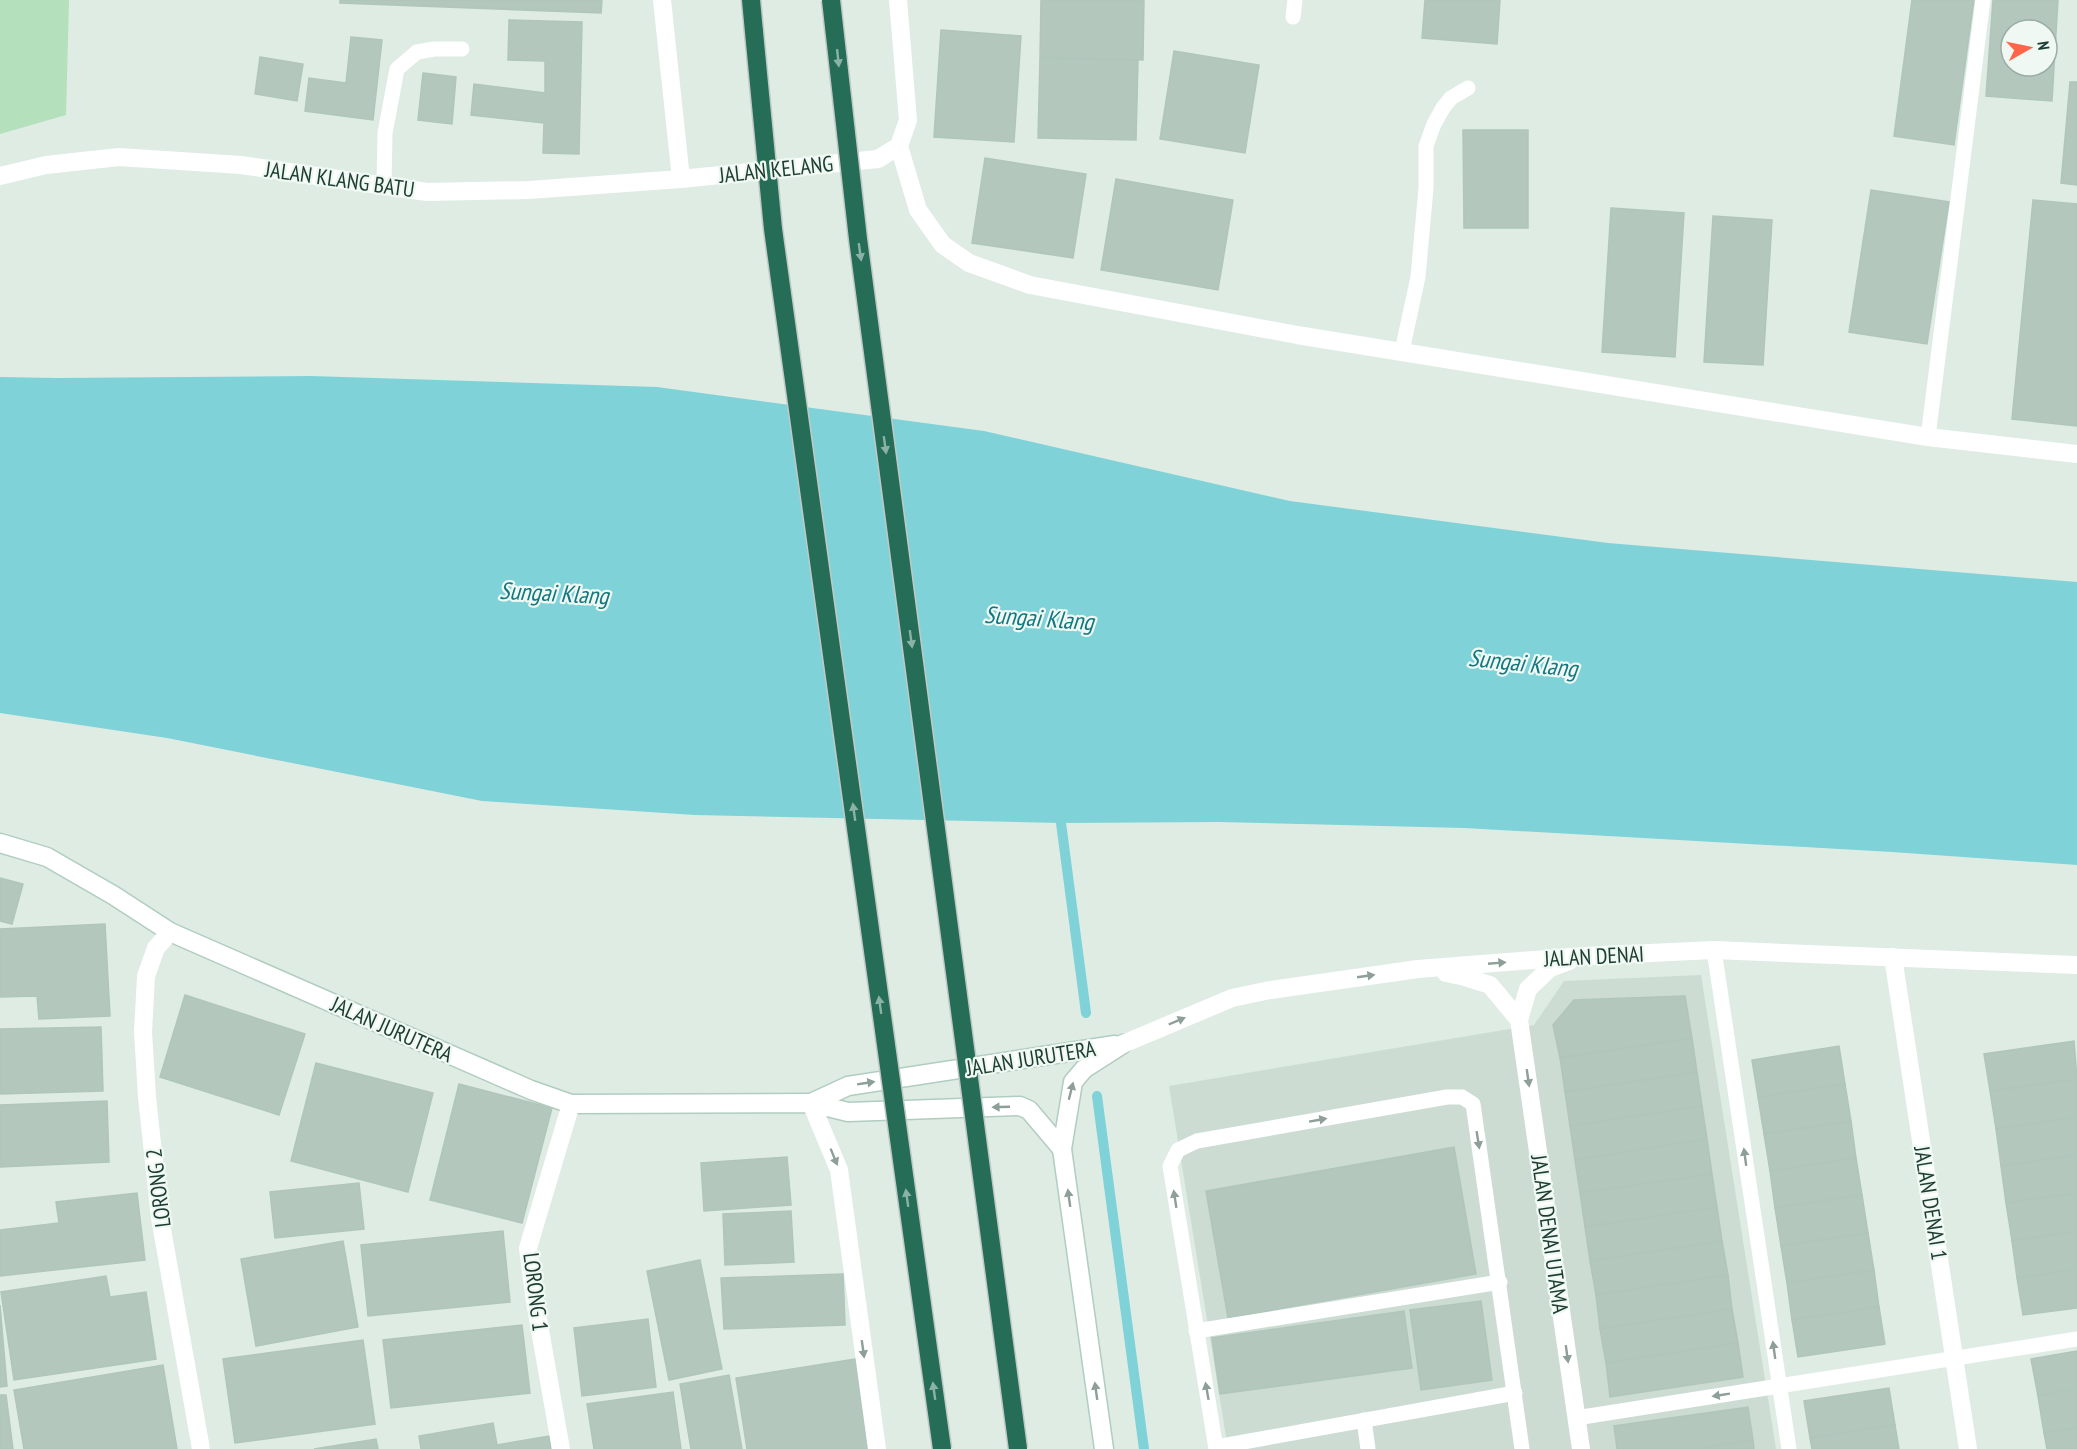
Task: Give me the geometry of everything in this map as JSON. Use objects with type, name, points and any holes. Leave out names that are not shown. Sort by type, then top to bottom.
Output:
[{"type":"highway","points":[[751,0],[773,229],[942,1449]]},
{"type":"highway","points":[[831,0],[858,239],[1018,1449]]},
{"type":"street","points":[[662,0],[681,179]]},
{"type":"street","points":[[898,0],[908,120],[899,146],[918,210],[943,245],[969,263],[1030,285],[1297,335],[1928,437],[2077,454]]},
{"type":"street","name":"JALAN KELANG","points":[[681,179],[878,159],[899,146]]},
{"type":"street","name":"JALAN KLANG BATU","points":[[0,176],[46,165],[119,157],[241,165],[427,192],[529,190],[681,179]]},
{"type":"street","name":"JALAN JURUTERA","points":[[0,843],[47,857],[113,895],[170,932],[531,1090],[571,1104],[811,1103],[848,1112],[1020,1106],[1029,1110],[1062,1149]]},
{"type":"street","name":"LORONG 2","points":[[170,932],[156,948],[146,976],[143,1032],[147,1097],[160,1218],[201,1449]]},
{"type":"street","name":"JALAN DENAI","points":[[1123,1044],[1232,998],[1270,990],[1418,969],[1585,956],[1714,950],[2077,965]]},
{"type":"street","name":"JALAN DENAI UTAMA","points":[[1581,1449],[1519,1020],[1528,989],[1550,968],[1585,956]]},
{"type":"street","name":"JALAN DENAI 1","points":[[1893,957],[1968,1449]]},
{"type":"street","points":[[1418,969],[1461,976],[1491,985],[1519,1020]]},
{"type":"street","name":"JALAN JURUTERA","points":[[811,1103],[848,1086],[1123,1044]]},
{"type":"street","name":"JALAN JURUTERA","points":[[1104,1449],[1062,1149],[1073,1082],[1084,1069],[1123,1044]]},
{"type":"street","points":[[811,1103],[839,1170],[877,1449]]},
{"type":"street","name":"LORONG 1","points":[[561,1449],[535,1302],[528,1248],[571,1104]]},
{"type":"lane","points":[[1293,17],[1295,0]]},
{"type":"lane","points":[[1928,437],[1983,0]]},
{"type":"lane","points":[[384,185],[385,133],[397,69],[417,52],[434,49],[462,49]]},
{"type":"lane","points":[[1402,351],[1418,276],[1426,188],[1426,146],[1443,108],[1451,98],[1468,88]]},
{"type":"lane","points":[[1714,950],[1789,1449]]},
{"type":"lane","points":[[1515,1393],[1216,1448],[1170,1166],[1178,1150],[1197,1141],[1448,1097],[1462,1097],[1473,1104],[1500,1282],[1515,1393],[1522,1449]]},
{"type":"lane","points":[[1196,1331],[1500,1282]]},
{"type":"lane","points":[[1576,1418],[2077,1338]]},
{"type":"lane","points":[[1364,1420],[1368,1449]]},
{"type":"shaded area","points":[[1701,975],[1776,1449],[1228,1449],[1169,1086],[1534,1025],[1564,981]]},
{"type":"green space","points":[[0,0],[69,0],[66,115],[0,134]]},
{"type":"water","name":"Sungai Klang","points":[[311,376],[657,387],[984,431],[1290,501],[1608,543],[2077,582],[2077,865],[1892,852],[1464,828],[1218,822],[1061,823],[695,815],[482,801],[167,738],[0,713],[0,377]]},
{"type":"building","points":[[340,0],[602,0],[601,13],[340,3]]},
{"type":"building","points":[[1041,0],[1144,0],[1143,60],[1040,57]]},
{"type":"building","points":[[1425,0],[1500,0],[1497,44],[1422,38]]},
{"type":"building","points":[[1912,0],[1974,0],[1954,145],[1894,136]]},
{"type":"building","points":[[1993,0],[2058,0],[2057,18],[1999,18],[1999,78],[2053,78],[2052,101],[1986,96]]},
{"type":"building","points":[[509,20],[582,22],[579,154],[543,153],[544,123],[471,115],[474,84],[545,93],[545,61],[508,60]]},
{"type":"building","points":[[941,30],[1021,36],[1014,142],[934,137]]},
{"type":"building","points":[[351,37],[382,40],[373,120],[305,111],[309,78],[346,83]]},
{"type":"building","points":[[1174,51],[1259,65],[1245,153],[1160,139]]},
{"type":"building","points":[[260,57],[303,64],[297,101],[255,94]]},
{"type":"building","points":[[1040,58],[1138,60],[1136,140],[1038,138]]},
{"type":"building","points":[[423,73],[456,77],[452,124],[418,120]]},
{"type":"building","points":[[2070,82],[2077,82],[2077,185],[2061,183]]},
{"type":"building","points":[[1463,130],[1528,130],[1528,228],[1464,228]]},
{"type":"building","points":[[985,158],[1086,174],[1073,258],[972,243]]},
{"type":"building","points":[[1116,179],[1233,200],[1218,290],[1101,270]]},
{"type":"building","points":[[1871,190],[1949,202],[1927,344],[1849,332]]},
{"type":"building","points":[[2033,200],[2077,204],[2077,426],[2012,419]]},
{"type":"building","points":[[1611,208],[1684,213],[1675,357],[1602,352]]},
{"type":"building","points":[[1713,216],[1772,220],[1763,365],[1704,362]]},
{"type":"building","points":[[0,878],[23,884],[12,924],[0,921]]},
{"type":"building","points":[[105,924],[110,1016],[39,1019],[37,996],[0,997],[0,929]]},
{"type":"building","points":[[185,995],[305,1034],[279,1115],[160,1077]]},
{"type":"building","points":[[1685,996],[1692,1038],[1560,1058],[1553,1025],[1574,1000]]},
{"type":"building","points":[[101,1027],[103,1091],[0,1094],[0,1029]]},
{"type":"building","points":[[1692,1038],[1697,1072],[1565,1092],[1560,1058]]},
{"type":"building","points":[[2074,1041],[2077,1079],[1990,1091],[1984,1054]]},
{"type":"building","points":[[1839,1046],[1845,1084],[1758,1097],[1752,1060]]},
{"type":"building","points":[[316,1063],[433,1093],[408,1192],[291,1161]]},
{"type":"building","points":[[1697,1072],[1702,1106],[1570,1126],[1565,1092]]},
{"type":"building","points":[[2077,1079],[2077,1117],[1996,1129],[1990,1091]]},
{"type":"building","points":[[459,1084],[552,1108],[522,1223],[430,1200]]},
{"type":"building","points":[[1845,1084],[1851,1121],[1764,1134],[1758,1097]]},
{"type":"building","points":[[107,1101],[109,1162],[0,1167],[0,1105]]},
{"type":"building","points":[[1702,1106],[1707,1139],[1575,1160],[1570,1126]]},
{"type":"building","points":[[2077,1117],[2077,1155],[2001,1166],[1996,1129]]},
{"type":"building","points":[[1851,1121],[1856,1158],[1770,1171],[1764,1134]]},
{"type":"building","points":[[1707,1139],[1712,1174],[1580,1193],[1575,1160]]},
{"type":"building","points":[[1454,1147],[1476,1274],[1228,1318],[1206,1191]]},
{"type":"building","points":[[2077,1155],[2077,1193],[2006,1203],[2001,1166]]},
{"type":"building","points":[[787,1157],[791,1205],[704,1211],[701,1163]]},
{"type":"building","points":[[1856,1158],[1862,1195],[1775,1208],[1770,1171]]},
{"type":"building","points":[[1712,1174],[1717,1207],[1585,1227],[1580,1193]]},
{"type":"building","points":[[359,1183],[364,1229],[275,1238],[270,1192]]},
{"type":"building","points":[[137,1193],[145,1260],[0,1276],[0,1230],[59,1223],[56,1202]]},
{"type":"building","points":[[2077,1193],[2077,1231],[2012,1241],[2006,1203]]},
{"type":"building","points":[[1862,1195],[1868,1233],[1781,1246],[1775,1208]]},
{"type":"building","points":[[1717,1207],[1722,1241],[1590,1261],[1585,1227]]},
{"type":"building","points":[[791,1211],[794,1262],[725,1265],[723,1214]]},
{"type":"building","points":[[503,1231],[510,1302],[368,1316],[361,1245]]},
{"type":"building","points":[[2077,1231],[2077,1269],[2017,1278],[2012,1241]]},
{"type":"building","points":[[1868,1233],[1874,1270],[1787,1283],[1781,1246]]},
{"type":"building","points":[[343,1241],[358,1327],[256,1346],[241,1259]]},
{"type":"building","points":[[1722,1241],[1728,1275],[1596,1295],[1590,1261]]},
{"type":"building","points":[[700,1260],[722,1369],[669,1380],[647,1271]]},
{"type":"building","points":[[2077,1269],[2077,1308],[2023,1315],[2017,1278]]},
{"type":"building","points":[[1874,1270],[1879,1307],[1792,1320],[1787,1283]]},
{"type":"building","points":[[843,1274],[845,1325],[724,1329],[721,1278]]},
{"type":"building","points":[[1728,1275],[1732,1309],[1600,1329],[1596,1295]]},
{"type":"building","points":[[106,1276],[110,1297],[146,1292],[156,1359],[14,1380],[1,1292]]},
{"type":"building","points":[[1481,1301],[1492,1380],[1421,1390],[1410,1310]]},
{"type":"building","points":[[0,1305],[7,1386],[0,1387]]},
{"type":"building","points":[[1879,1307],[1885,1344],[1798,1357],[1792,1320]]},
{"type":"building","points":[[1732,1309],[1738,1343],[1606,1363],[1600,1329]]},
{"type":"building","points":[[1404,1311],[1412,1368],[1220,1394],[1212,1338]]},
{"type":"building","points":[[648,1319],[656,1387],[582,1396],[574,1328]]},
{"type":"building","points":[[522,1325],[530,1393],[391,1408],[383,1340]]},
{"type":"building","points":[[363,1340],[375,1424],[235,1443],[223,1359]]},
{"type":"building","points":[[1738,1343],[1743,1377],[1610,1397],[1606,1363]]},
{"type":"building","points":[[2077,1351],[2077,1389],[2038,1396],[2031,1359]]},
{"type":"building","points":[[861,1358],[875,1449],[747,1449],[736,1378]]},
{"type":"building","points":[[163,1365],[177,1449],[24,1449],[14,1390]]},
{"type":"building","points":[[729,1375],[742,1449],[691,1449],[680,1384]]},
{"type":"building","points":[[1889,1388],[1895,1425],[1810,1438],[1804,1401]]},
{"type":"building","points":[[2077,1389],[2077,1428],[2044,1433],[2038,1396]]},
{"type":"building","points":[[673,1392],[681,1449],[594,1449],[587,1404]]},
{"type":"building","points":[[0,1395],[6,1395],[13,1449],[0,1449]]},
{"type":"building","points":[[1748,1407],[1753,1440],[1695,1449],[1617,1449],[1614,1426]]},
{"type":"building","points":[[493,1423],[497,1445],[549,1436],[551,1449],[421,1449],[419,1436]]},
{"type":"building","points":[[1895,1425],[1899,1449],[1812,1449],[1810,1438]]},
{"type":"building","points":[[2077,1428],[2077,1449],[2047,1449],[2044,1433]]},
{"type":"building","points":[[376,1439],[378,1449],[314,1449]]},
{"type":"building","points":[[1753,1440],[1754,1449],[1695,1449]]},
{"type":"waterway","points":[[1061,823],[1086,1013]]},
{"type":"waterway","points":[[1097,1096],[1144,1449]]}]
